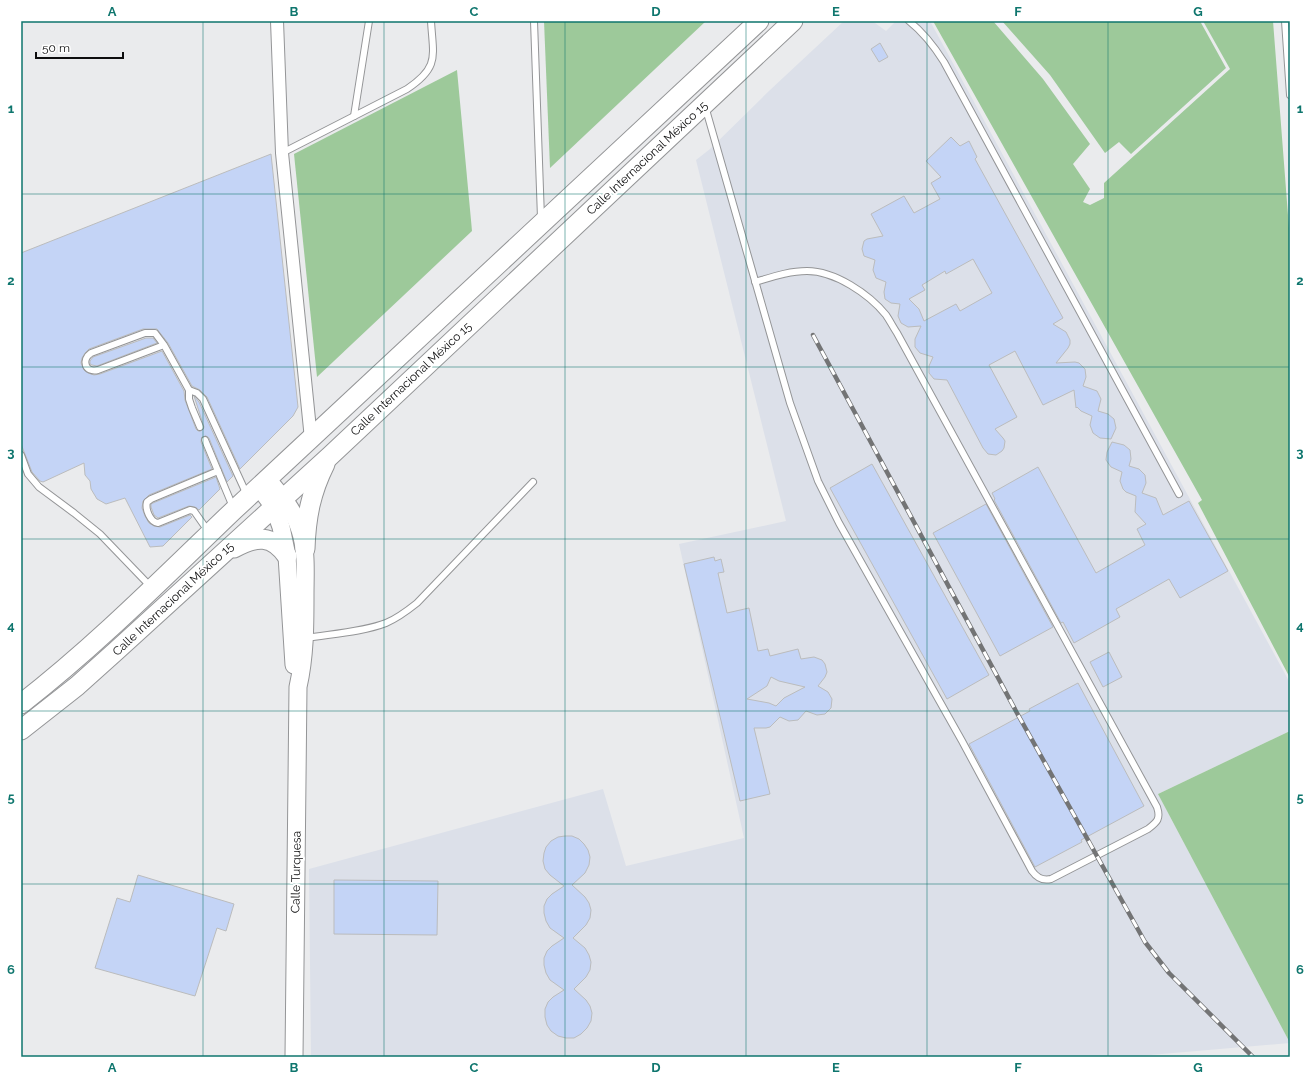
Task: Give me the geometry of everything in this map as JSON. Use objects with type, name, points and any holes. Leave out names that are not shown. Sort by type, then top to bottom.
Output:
[{"type":"main road","name":"Calle Internacional México 15","points":[[21,704],[76,658],[152,588],[759,21]]},
{"type":"main road","name":"Calle Internacional México 15","points":[[21,730],[77,686],[330,456],[793,21]]},
{"type":"main road","points":[[305,549],[306,524],[310,501],[318,478],[330,456]]},
{"type":"main road","points":[[216,559],[252,540],[263,539],[273,542],[282,549],[287,556]]},
{"type":"street","points":[[278,21],[282,153],[311,439]]},
{"type":"street","name":"Calle Turquesa","points":[[258,488],[279,502],[295,516],[300,530],[305,549],[299,639]]},
{"type":"street","name":"Calle Turquesa","points":[[279,502],[281,527],[287,556],[302,669],[298,686],[294,1057]]},
{"type":"lane","points":[[354,116],[369,21]]},
{"type":"lane","points":[[282,153],[407,89],[425,76],[433,59],[431,21]]},
{"type":"lane","points":[[534,21],[541,224]]},
{"type":"lane","points":[[910,21],[920,29],[932,43],[944,62],[1179,494]]},
{"type":"lane","points":[[1284,21],[1290,95]]},
{"type":"lane","points":[[705,104],[755,282],[790,403],[818,481],[839,523],[1036,876],[1045,880],[1051,879],[1148,829],[1158,820],[1159,814],[1157,808],[886,315],[873,302],[847,283],[841,279],[823,273],[808,270],[792,272],[755,282]]},
{"type":"lane","points":[[164,345],[98,370],[91,371],[86,365],[85,360],[91,353],[145,333],[155,333],[164,345],[189,390],[189,399],[200,427]]},
{"type":"lane","points":[[189,390],[197,393],[203,399],[258,488]]},
{"type":"lane","points":[[205,440],[234,510]]},
{"type":"lane","points":[[21,455],[28,474],[39,487],[95,530],[152,588]]},
{"type":"lane","points":[[209,534],[194,511],[190,510],[155,523],[152,520],[146,505],[147,502],[218,472]]},
{"type":"lane","points":[[299,639],[365,629],[385,624],[402,615],[417,603],[533,482]]},
{"type":"shaded area","points":[[844,21],[869,21],[875,23],[886,31],[896,21],[930,21],[1290,683],[1290,731],[1158,794],[1290,1043],[1127,1057],[311,1057],[309,869],[603,789],[626,866],[744,838],[679,544],[786,521],[696,160],[710,149],[770,90]]},
{"type":"green space","points":[[544,21],[706,21],[550,168]]},
{"type":"green space","points":[[933,21],[993,21],[1043,79],[1090,144],[1073,164],[1090,189],[1083,202],[1090,205],[1104,198],[1104,183],[1230,69],[1203,21],[1273,21],[1290,241],[1290,678],[1198,503],[1202,500]]},
{"type":"green space","points":[[1002,21],[1200,21],[1226,68],[1131,154],[1119,142],[1105,153],[1050,75]]},
{"type":"green space","points":[[457,70],[472,231],[317,377],[294,154]]},
{"type":"green space","points":[[1290,731],[1290,1043],[1158,794]]},
{"type":"building","points":[[880,43],[888,57],[879,62],[871,49]]},
{"type":"building","points":[[951,137],[960,146],[969,141],[977,157],[975,159],[1063,318],[1053,324],[1066,332],[1070,340],[1070,344],[1056,363],[1075,362],[1079,363],[1085,369],[1086,377],[1083,386],[1097,391],[1101,399],[1098,411],[1108,414],[1114,419],[1116,428],[1111,439],[1100,438],[1093,433],[1090,425],[1092,416],[1081,411],[1077,407],[1076,408],[1074,390],[1043,405],[1015,351],[989,365],[1017,417],[995,429],[1005,441],[1004,448],[996,455],[988,454],[983,448],[947,380],[934,379],[929,373],[929,366],[933,357],[920,353],[915,347],[915,339],[921,326],[908,327],[901,323],[898,316],[900,304],[891,303],[885,299],[884,292],[886,282],[876,278],[873,270],[875,260],[864,256],[862,249],[864,241],[867,239],[883,236],[871,214],[904,196],[914,213],[940,199],[931,183],[941,177],[926,161]],"holes":[[[973,259],[992,293],[960,311],[956,304],[924,321],[919,309],[909,299],[925,290],[922,285],[945,271],[946,274]]]},
{"type":"building","points":[[271,154],[298,407],[293,416],[240,469],[207,397],[200,390],[192,386],[168,343],[157,329],[143,329],[89,349],[82,358],[81,363],[84,370],[94,375],[162,351],[184,391],[185,400],[196,429],[201,431],[204,427],[194,396],[199,402],[233,476],[227,482],[209,438],[206,436],[202,437],[201,442],[212,469],[149,495],[143,501],[142,508],[145,516],[149,523],[154,526],[160,527],[190,515],[192,517],[163,546],[150,547],[125,498],[106,504],[97,499],[91,489],[90,481],[85,475],[84,463],[43,482],[40,481],[32,472],[21,444],[21,253]]},
{"type":"building","points":[[146,338],[153,338],[157,343],[97,366],[90,364],[93,357]]},
{"type":"building","points":[[1112,442],[1124,445],[1130,450],[1131,459],[1129,466],[1139,469],[1145,475],[1146,483],[1142,493],[1156,498],[1163,515],[1189,501],[1228,571],[1180,598],[1169,579],[1116,609],[1120,617],[1074,643],[1063,622],[1061,623],[994,500],[995,499],[992,493],[1038,467],[1096,573],[1145,545],[1137,529],[1146,524],[1135,512],[1136,496],[1126,492],[1123,489],[1120,481],[1122,472],[1111,467],[1106,460],[1107,452]]},
{"type":"building","points":[[872,464],[989,675],[947,699],[830,488]]},
{"type":"building","points":[[216,477],[220,489],[199,510],[195,507],[189,506],[158,518],[154,515],[151,504]]},
{"type":"building","points":[[986,504],[1053,627],[1000,656],[933,533]]},
{"type":"building","points":[[714,557],[715,561],[721,559],[724,572],[718,573],[727,613],[749,608],[758,651],[768,649],[770,656],[798,649],[801,659],[814,657],[822,660],[825,664],[827,672],[818,686],[828,692],[832,699],[831,708],[825,714],[817,715],[806,711],[798,720],[789,721],[780,717],[770,727],[754,728],[770,794],[740,801],[684,564]],"holes":[[[771,677],[779,681],[805,687],[784,698],[776,706],[769,703],[747,699],[767,686]]]},
{"type":"building","points":[[1109,652],[1122,677],[1103,687],[1090,662]]},
{"type":"building","points":[[1078,683],[1144,806],[1035,867],[969,744],[1030,711],[1029,709]]},
{"type":"building","points":[[572,836],[579,839],[588,850],[590,857],[589,865],[585,873],[572,885],[585,897],[591,910],[590,918],[586,925],[573,938],[585,948],[591,962],[590,970],[586,977],[574,989],[586,1000],[592,1013],[591,1021],[587,1028],[574,1038],[558,1036],[551,1031],[547,1025],[545,1017],[545,1009],[548,1002],[564,990],[550,980],[546,973],[544,958],[547,951],[552,946],[564,938],[550,928],[546,921],[544,906],[547,899],[552,894],[564,886],[550,875],[545,869],[543,861],[546,847],[551,841],[558,837]]},
{"type":"building","points":[[138,875],[234,904],[226,931],[217,928],[195,996],[95,968],[117,898],[130,902]]},
{"type":"building","points":[[334,880],[438,881],[437,935],[334,934]]},
{"type":"railway","points":[[813,335],[1017,713],[1145,942],[1169,973],[1253,1057]]}]
